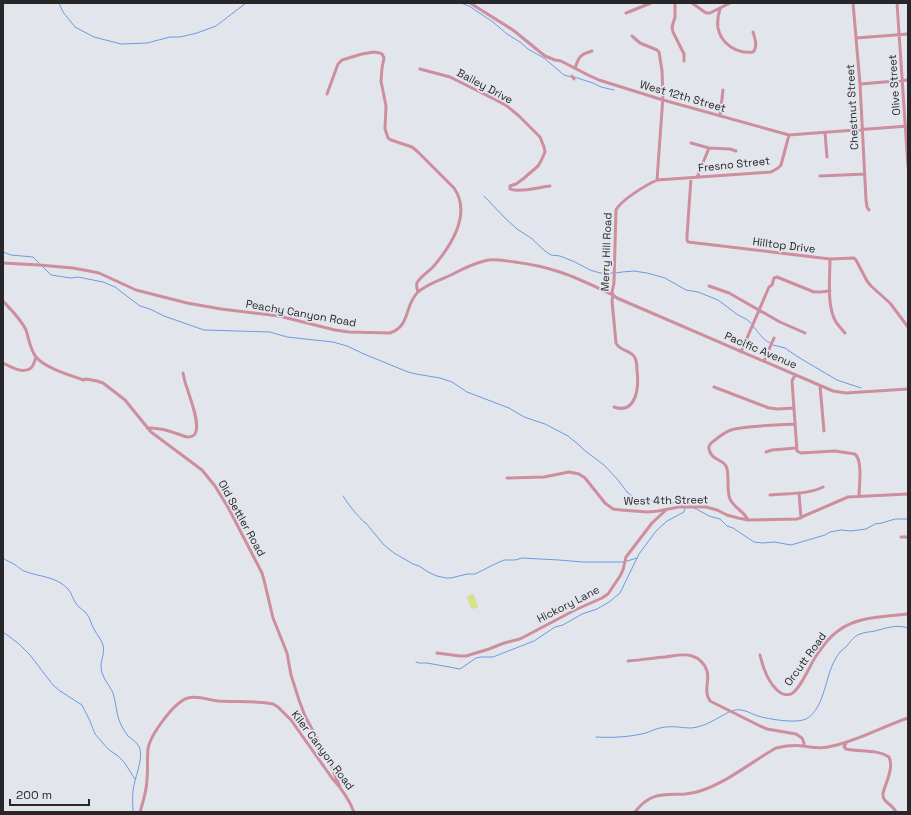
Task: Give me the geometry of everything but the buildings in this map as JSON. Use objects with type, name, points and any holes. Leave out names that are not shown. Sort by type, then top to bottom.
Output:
[{"type":"street","name":"West 12th Street","points":[[470,3],[513,30],[545,56],[561,61],[588,76],[663,100],[789,135],[907,126]]},
{"type":"street","points":[[626,13],[651,3]]},
{"type":"street","points":[[675,3],[675,17],[672,32],[684,54],[684,61]]},
{"type":"street","points":[[692,3],[706,13],[713,12],[730,3]]},
{"type":"street","name":"Chestnut Street","points":[[853,3],[860,84],[866,200],[869,210]]},
{"type":"street","name":"Olive Street","points":[[897,3],[902,81],[907,126],[908,167]]},
{"type":"street","points":[[720,9],[718,20],[719,33],[724,42],[732,48],[743,52],[753,52],[756,50],[753,32]]},
{"type":"street","points":[[856,38],[908,34]]},
{"type":"street","points":[[632,36],[640,43],[659,52],[662,71],[663,100],[657,180]]},
{"type":"street","points":[[575,68],[582,54],[592,51]]},
{"type":"street","points":[[327,94],[338,64],[342,60],[374,52],[382,54],[384,58],[381,81],[386,106],[385,129],[388,138],[412,147],[454,188],[457,193],[460,202],[460,217],[457,227],[452,239],[432,269],[418,281],[418,292],[431,284],[465,268],[480,262],[497,260],[545,267],[561,272],[613,295]]},
{"type":"street","name":"Bailey Drive","points":[[420,68],[450,77],[507,106],[540,137],[545,152],[538,166],[520,182],[510,186],[509,188],[511,190],[520,190],[550,186]]},
{"type":"street","points":[[860,84],[908,80]]},
{"type":"street","points":[[720,116],[724,90]]},
{"type":"street","points":[[825,133],[827,157]]},
{"type":"street","name":"Fresno Street","points":[[657,180],[766,172],[775,170],[781,165],[789,135]]},
{"type":"street","points":[[691,143],[709,148],[730,149],[736,151]]},
{"type":"street","points":[[698,177],[709,148]]},
{"type":"street","points":[[820,176],[865,174]]},
{"type":"street","name":"Hilltop Drive","points":[[691,178],[687,236],[688,242],[830,259],[852,258],[856,260],[871,286],[890,303],[908,327]]},
{"type":"street","name":"Merry Hill Road","points":[[614,407],[623,408],[631,404],[636,394],[638,380],[636,360],[634,356],[618,347],[616,343],[612,292],[614,283],[616,210],[620,204],[647,185],[657,180]]},
{"type":"street","points":[[830,259],[830,299],[833,317],[845,333]]},
{"type":"street","name":"Peachy Canyon Road","points":[[3,264],[40,265],[89,271],[136,290],[187,303],[279,316],[335,330],[350,332],[395,332],[403,324],[412,300],[418,292]]},
{"type":"street","points":[[741,352],[774,278],[778,277],[814,292],[830,291]]},
{"type":"street","points":[[709,286],[729,293],[780,322],[805,333]]},
{"type":"street","name":"Pacific Avenue","points":[[613,295],[833,391],[846,393],[908,389]]},
{"type":"street","points":[[3,301],[26,330],[32,350],[36,357],[33,366],[24,370],[15,369],[3,363]]},
{"type":"street","points":[[764,362],[774,338]]},
{"type":"street","name":"Old Settler Road","points":[[36,357],[49,367],[83,380],[92,380],[103,384],[125,400],[151,432],[202,470],[215,486],[229,509],[262,573],[273,618],[287,653],[293,682],[305,716],[329,761],[340,787]]},
{"type":"street","points":[[148,428],[154,427],[187,437],[196,434],[196,419],[183,373]]},
{"type":"street","points":[[795,375],[792,381],[797,451],[802,453],[835,451],[855,454],[858,456],[860,472],[858,496]]},
{"type":"street","points":[[820,386],[824,431]]},
{"type":"street","points":[[714,387],[769,408],[794,408]]},
{"type":"street","points":[[748,520],[746,515],[734,505],[730,499],[728,491],[727,468],[724,463],[717,460],[711,454],[709,448],[710,445],[730,430],[795,424]]},
{"type":"street","points":[[766,452],[796,448]]},
{"type":"street","name":"West 4th Street","points":[[507,478],[544,477],[569,472],[579,474],[585,478],[605,503],[612,509],[648,512],[688,507],[709,508],[748,520],[801,518],[852,497],[908,494]]},
{"type":"street","points":[[770,495],[813,491],[823,486]]},
{"type":"street","points":[[799,493],[801,518]]},
{"type":"street","name":"Hickory Lane","points":[[438,653],[466,656],[489,650],[504,643],[528,636],[575,610],[602,598],[608,594],[617,581],[623,570],[626,558],[647,530],[667,509]]},
{"type":"street","points":[[901,537],[908,537]]},
{"type":"street","name":"Orcutt Road","points":[[760,655],[771,684],[781,694],[789,695],[796,690],[816,655],[831,636],[841,628],[850,624],[874,618],[908,614]]},
{"type":"street","points":[[628,661],[683,655],[693,656],[699,659],[706,668],[708,678],[707,696],[710,701],[767,729],[796,734],[802,738],[804,746]]},
{"type":"street","name":"Kiler Canyon Road","points":[[140,812],[147,782],[148,750],[152,738],[162,722],[177,704],[182,700],[193,697],[217,701],[260,702],[273,704],[290,720],[348,798],[354,812]]},
{"type":"street","points":[[635,812],[651,797],[696,792],[706,789],[776,748],[782,746],[824,748],[846,743],[908,718]]},
{"type":"street","points":[[846,743],[844,747],[846,749],[884,754],[889,758],[891,768],[883,796],[884,800],[896,812]]},
{"type":"green space","points":[[473,594],[478,606],[477,608],[471,609],[467,596]]},
{"type":"waterway","points":[[59,3],[63,12],[75,27],[94,37],[121,44],[147,43],[170,37],[180,37],[197,33],[216,26],[246,3]]},
{"type":"waterway","points":[[461,3],[469,6],[493,22],[528,49],[544,58],[564,75],[571,77]]},
{"type":"waterway","points":[[574,77],[614,90]]},
{"type":"waterway","points":[[484,196],[517,229],[531,238],[551,255],[560,256],[600,273],[613,273]]},
{"type":"waterway","points":[[3,252],[11,255],[33,257],[39,263]]},
{"type":"waterway","points":[[43,267],[51,275],[71,278],[78,277],[103,282],[115,287],[140,306],[204,330],[270,332],[287,337],[333,342],[347,346],[408,372],[440,378],[452,382],[467,392],[509,408],[524,417],[545,424],[568,436],[604,465],[627,492],[636,499],[689,505]]},
{"type":"waterway","points":[[616,273],[634,271],[665,278],[686,290],[698,292],[718,300],[751,323]]},
{"type":"waterway","points":[[753,326],[763,338],[770,343]]},
{"type":"waterway","points":[[773,345],[785,348],[837,380],[861,388]]},
{"type":"waterway","points":[[343,496],[353,510],[384,545],[394,553],[437,576],[451,578],[467,574],[475,574],[504,560],[515,560],[522,558],[583,562],[624,562]]},
{"type":"waterway","points":[[416,662],[460,669],[476,658],[493,657],[534,641],[555,627],[563,625],[582,614],[597,609],[620,593],[639,554],[656,531],[667,521],[684,512],[685,508]]},
{"type":"waterway","points":[[694,508],[709,516],[720,519],[727,526],[733,528],[754,542],[774,542],[791,545],[825,535],[830,532],[866,529],[875,524],[895,519],[908,519]]},
{"type":"waterway","points":[[3,558],[24,571],[53,579],[63,585],[69,591],[77,605],[87,615],[101,641],[103,645],[101,666],[102,674],[113,693],[118,717],[122,726],[128,736],[137,743],[141,754],[133,791],[133,812]]},
{"type":"waterway","points":[[627,561],[637,558]]},
{"type":"waterway","points":[[732,711],[742,710],[758,716],[782,720],[796,721],[806,719],[819,704],[831,669],[840,652],[854,637],[862,633],[892,627],[900,626],[908,628]]},
{"type":"waterway","points":[[3,632],[18,643],[30,655],[53,685],[82,705],[95,734],[108,749],[124,762],[135,779]]},
{"type":"waterway","points":[[596,737],[634,735],[665,727],[691,728],[706,724],[729,712]]}]
